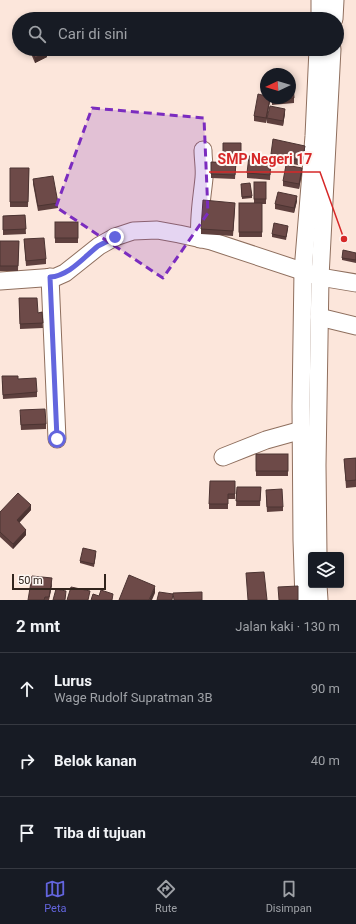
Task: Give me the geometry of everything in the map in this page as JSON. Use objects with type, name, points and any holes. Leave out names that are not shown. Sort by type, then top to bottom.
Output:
[{"type":"street","points":[[320,0],[320,12]]},
{"type":"street","points":[[334,12],[335,0]]},
{"type":"street","points":[[304,600],[302,540],[303,271],[314,136],[318,56]]},
{"type":"street","points":[[318,552],[320,277],[332,56]]},
{"type":"street","points":[[200,239],[199,228],[205,176],[203,150]]},
{"type":"street","points":[[0,281],[56,277],[65,273],[99,246],[115,237],[133,231],[157,230],[200,239],[320,277],[356,283]]},
{"type":"street","points":[[50,277],[57,439]]},
{"type":"street","points":[[319,317],[356,326]]},
{"type":"street","points":[[223,457],[266,440],[302,430]]},
{"type":"street","points":[[318,588],[319,600]]},
{"type":"highlighted area","points":[[92,108],[204,118],[208,213],[163,278],[56,207]]},
{"type":"building","points":[[258,94],[260,94],[260,104],[269,104],[266,118],[254,116]]},
{"type":"building","points":[[270,106],[285,109],[283,121],[267,118]]},
{"type":"building","points":[[273,139],[305,146],[302,161],[271,154]]},
{"type":"building","points":[[223,143],[241,143],[241,158],[223,157]]},
{"type":"building","points":[[249,156],[271,158],[270,175],[247,173]]},
{"type":"building","points":[[211,162],[236,163],[235,175],[211,174]]},
{"type":"building","points":[[286,165],[302,168],[299,184],[283,181]]},
{"type":"building","points":[[10,168],[29,168],[28,202],[10,202]]},
{"type":"building","points":[[53,176],[58,203],[38,206],[33,179]]},
{"type":"building","points":[[254,182],[266,182],[266,199],[254,199]]},
{"type":"building","points":[[250,183],[252,196],[242,197],[241,184]]},
{"type":"building","points":[[278,192],[297,196],[294,208],[275,204]]},
{"type":"building","points":[[203,200],[235,203],[233,231],[201,229]]},
{"type":"building","points":[[239,203],[262,203],[262,232],[239,232]]},
{"type":"building","points":[[25,215],[26,229],[3,230],[3,216]]},
{"type":"building","points":[[55,222],[78,222],[78,238],[55,238]]},
{"type":"building","points":[[274,223],[288,226],[286,237],[272,234]]},
{"type":"building","points":[[44,238],[46,259],[26,261],[24,239]]},
{"type":"building","points":[[0,241],[19,241],[18,266],[0,266]]},
{"type":"building","points":[[343,250],[356,253],[356,260],[342,258]]},
{"type":"building","points":[[19,298],[37,298],[38,313],[42,312],[43,323],[20,324]]},
{"type":"building","points":[[2,376],[18,376],[18,379],[36,378],[37,392],[3,395]]},
{"type":"building","points":[[45,409],[46,424],[21,425],[20,410]]},
{"type":"building","points":[[256,454],[288,454],[288,471],[256,471]]},
{"type":"building","points":[[356,458],[356,480],[346,481],[344,459]]},
{"type":"building","points":[[210,481],[235,481],[235,494],[228,494],[228,504],[209,504]]},
{"type":"building","points":[[237,487],[261,487],[260,501],[236,501]]},
{"type":"building","points":[[282,489],[283,507],[267,507],[266,490]]},
{"type":"building","points":[[18,493],[31,505],[17,520],[26,530],[13,544],[0,532],[0,512]]},
{"type":"building","points":[[83,548],[96,551],[94,564],[80,561]]},
{"type":"building","points":[[264,572],[267,600],[248,600],[246,573]]},
{"type":"building","points":[[129,575],[155,586],[149,600],[119,600]]},
{"type":"building","points":[[32,576],[52,578],[49,597],[45,597],[44,600],[28,600]]},
{"type":"building","points":[[298,586],[298,600],[279,600],[278,587]]},
{"type":"building","points":[[71,587],[90,591],[88,600],[67,600]]},
{"type":"building","points":[[56,589],[66,591],[65,600],[53,600]]},
{"type":"building","points":[[101,590],[113,594],[112,600],[91,600],[93,594],[99,596]]},
{"type":"building","points":[[159,592],[173,594],[172,600],[157,600]]},
{"type":"building","points":[[202,592],[202,600],[174,600],[173,593]]},
{"type":"place","name":"SMP Negeri 17","points":[[344,239]]},
{"type":"route","points":[[57,439],[50,277],[56,277],[65,273],[99,246],[115,237]]}]
